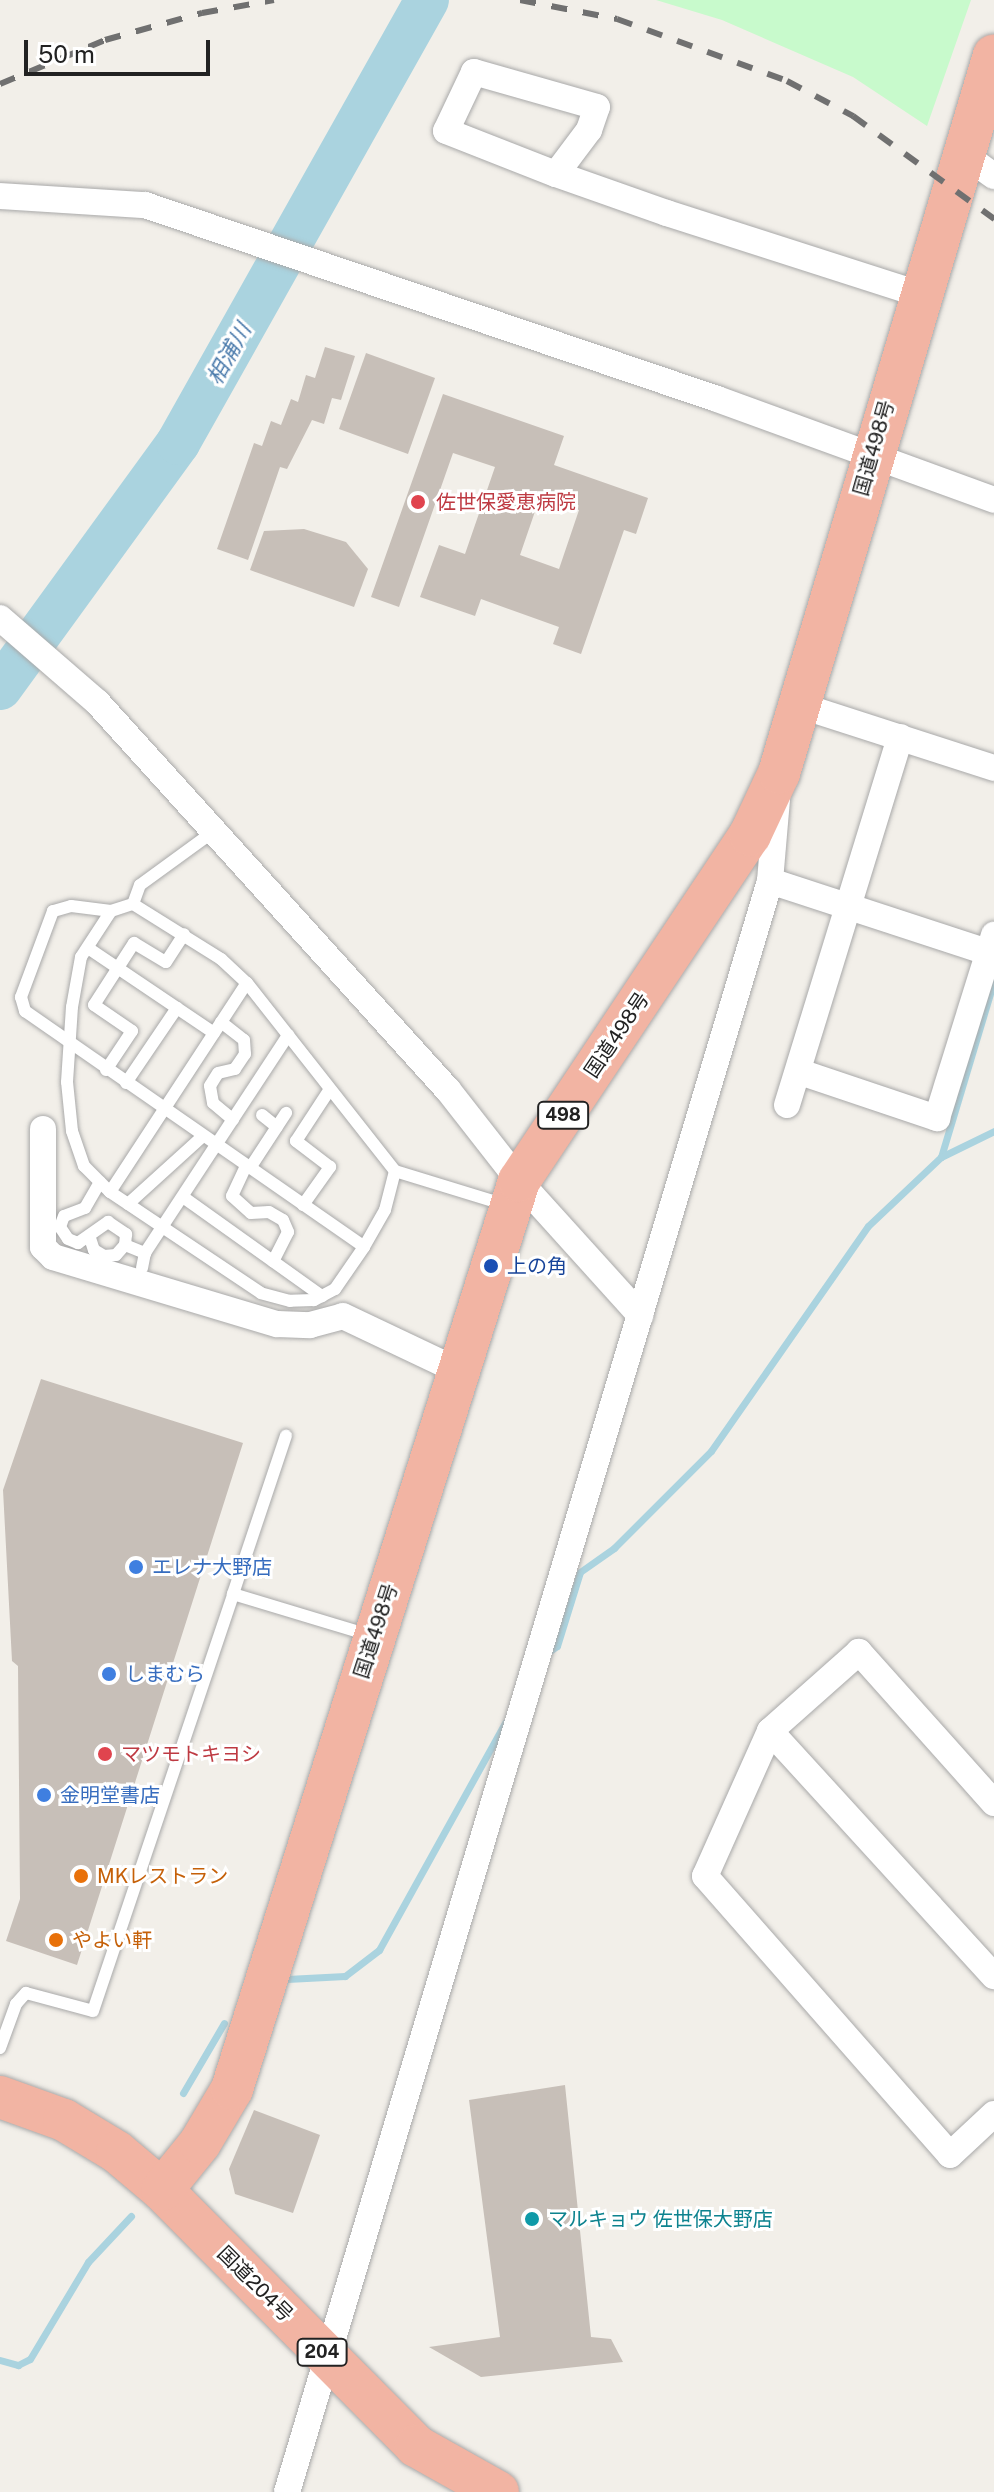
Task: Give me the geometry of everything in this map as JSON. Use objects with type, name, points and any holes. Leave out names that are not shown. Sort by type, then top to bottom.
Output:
[{"type":"highway","name":"国道498号","points":[[162,2190],[200,2143],[232,2089],[515,1194],[750,835],[779,773],[920,294],[978,164],[994,55]]},
{"type":"highway","name":"国道204号","points":[[0,2097],[64,2120],[117,2152],[162,2190],[416,2446],[498,2492]]},
{"type":"street","points":[[556,174],[589,130],[597,107],[474,72],[446,131],[556,174],[920,294]]},
{"type":"street","points":[[0,196],[145,205],[717,399],[871,458],[994,500]]},
{"type":"street","points":[[0,618],[97,702],[448,1090],[515,1194],[640,1315]]},
{"type":"street","points":[[799,705],[994,768]]},
{"type":"street","points":[[787,1105],[800,1072],[900,737]]},
{"type":"street","points":[[287,2492],[330,2359],[536,1674],[770,881],[779,773]]},
{"type":"street","points":[[770,881],[992,947],[937,1118],[800,1072]]},
{"type":"street","points":[[43,1129],[43,1247],[53,1257],[277,1324],[310,1325],[343,1316],[459,1371]]},
{"type":"street","points":[[992,1798],[859,1652],[770,1731],[705,1876],[950,2155],[994,2114]]},
{"type":"street","points":[[770,1731],[994,1976]]},
{"type":"lane","points":[[133,904],[140,885],[214,831]]},
{"type":"lane","points":[[364,1247],[25,1011],[21,997],[53,911],[71,906],[111,911],[133,904],[184,934],[247,983],[395,1171],[515,1194]]},
{"type":"lane","points":[[111,911],[81,957],[66,1042],[72,1131],[84,1166],[110,1192],[261,1293],[290,1301],[322,1296],[335,1289],[385,1210],[395,1171]]},
{"type":"lane","points":[[106,1070],[132,1031],[94,1005],[134,943],[166,962],[184,934]]},
{"type":"lane","points":[[88,948],[177,1008],[244,1040],[245,1054],[235,1069],[218,1073],[210,1086],[213,1103],[233,1120]]},
{"type":"lane","points":[[110,1192],[247,983]]},
{"type":"lane","points":[[126,1083],[177,1008]]},
{"type":"lane","points":[[142,1268],[145,1253],[288,1035]]},
{"type":"lane","points":[[151,1046],[164,1054]]},
{"type":"lane","points":[[303,1205],[330,1167],[296,1141],[330,1089]]},
{"type":"lane","points":[[273,1261],[288,1232],[283,1220],[269,1212],[251,1213],[232,1196],[248,1167],[286,1113]]},
{"type":"lane","points":[[262,1115],[277,1127]]},
{"type":"lane","points":[[128,1204],[203,1136]]},
{"type":"lane","points":[[100,1182],[85,1208],[64,1216],[60,1227],[78,1243],[108,1222],[118,1225],[125,1245],[145,1253]]},
{"type":"lane","points":[[183,1197],[322,1296]]},
{"type":"lane","points":[[85,1208],[94,1250],[104,1256],[116,1255],[125,1245]]},
{"type":"lane","points":[[0,2048],[16,2004],[26,1993],[93,2011],[286,1436]]},
{"type":"lane","points":[[233,1594],[375,1637]]},
{"type":"green space","points":[[656,0],[971,0],[927,126],[853,77],[722,20]]},
{"type":"building","points":[[325,347],[355,356],[341,400],[332,398],[324,424],[312,420],[287,469],[280,467],[248,560],[217,549],[254,443],[262,446],[271,421],[281,425],[291,399],[298,402],[306,375],[315,378]]},
{"type":"building","points":[[366,353],[435,378],[408,454],[339,429]]},
{"type":"building","points":[[443,394],[564,436],[554,465],[648,498],[636,534],[624,530],[581,654],[553,644],[559,627],[481,599],[475,616],[420,597],[439,545],[465,554],[495,467],[453,453],[399,607],[371,597]],"holes":[[[540,497],[579,510],[559,569],[520,555]]]},
{"type":"building","points":[[304,529],[346,542],[368,569],[354,607],[250,570],[264,531]]},
{"type":"building","points":[[41,1379],[243,1443],[77,1965],[6,1941],[20,1899],[18,1666],[12,1661],[3,1490]]},
{"type":"building","name":"マルキョウ 佐世保大野店","points":[[565,2085],[591,2337],[611,2339],[623,2362],[481,2377],[429,2347],[500,2337],[469,2100]]},
{"type":"building","points":[[254,2110],[320,2135],[293,2213],[235,2194],[229,2169]]},
{"type":"waterway","name":"相浦川","points":[[0,688],[178,443],[427,0]]},
{"type":"waterway","points":[[941,1157],[994,980]]},
{"type":"waterway","points":[[547,1653],[557,1646],[580,1572],[614,1548],[711,1451],[868,1226],[941,1157],[994,1131]]},
{"type":"waterway","points":[[287,1979],[345,1976],[379,1950],[505,1723]]},
{"type":"waterway","points":[[183,2093],[224,2023]]},
{"type":"waterway","points":[[0,2360],[18,2365],[30,2359],[88,2262],[131,2216]]},
{"type":"railway","points":[[0,84],[105,40],[202,13],[274,0]]},
{"type":"railway","points":[[520,0],[617,19],[787,81],[853,116],[994,219]]},
{"type":"place","name":"佐世保愛恵病院","points":[[418,502]]},
{"type":"place","name":"上の角","points":[[491,1266]]},
{"type":"place","name":"エレナ大野店","points":[[136,1567]]},
{"type":"place","name":"しまむら","points":[[109,1674]]},
{"type":"place","name":"マツモトキヨシ","points":[[105,1754]]},
{"type":"place","name":"金明堂書店","points":[[44,1795]]},
{"type":"place","name":"MKレストラン","points":[[81,1876]]},
{"type":"place","name":"やよい軒","points":[[56,1940]]},
{"type":"place","name":"マルキョウ 佐世保大野店","points":[[532,2219]]}]
